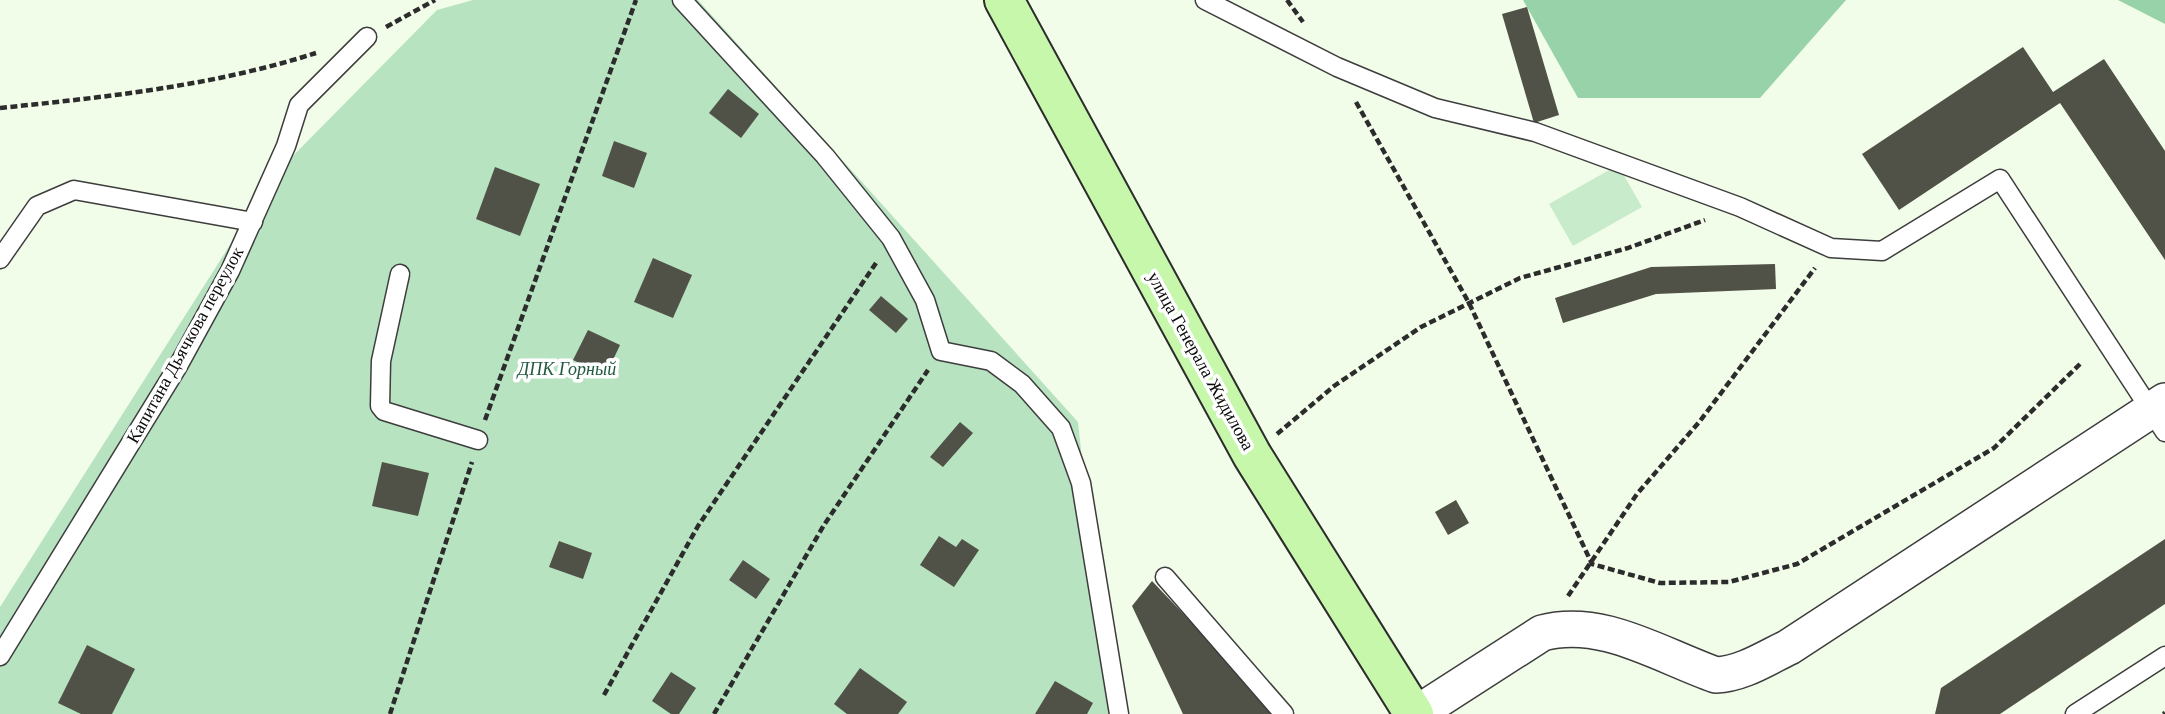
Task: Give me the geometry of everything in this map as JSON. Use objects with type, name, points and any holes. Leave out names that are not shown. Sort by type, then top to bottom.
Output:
[{"type":"main road","name":"улица Генерала Жидилова","points":[[1004,0],[1252,455],[1415,714]]},
{"type":"street","points":[[1415,714],[1542,633],[1564,627],[1587,628],[1617,635],[1716,675],[1730,674],[1789,647],[2160,414]]},
{"type":"lane","points":[[682,0],[825,156],[898,247],[925,300],[941,351],[991,361],[1022,384],[1061,428],[1081,483],[1119,714]]},
{"type":"lane","points":[[1205,0],[1337,67],[1435,108],[1535,132],[1740,207],[1831,248],[1882,251],[2000,179],[2160,414]]},
{"type":"lane","name":"Капитана Дьячкова переулок","points":[[0,656],[178,366],[253,222],[286,146],[299,105],[367,37]]},
{"type":"lane","points":[[0,258],[37,206],[74,190],[253,222]]},
{"type":"lane","points":[[400,274],[381,361],[380,406],[384,411],[478,440]]},
{"type":"lane","points":[[1165,577],[1284,714]]},
{"type":"lane","points":[[2076,714],[2165,656]]},
{"type":"path","points":[[0,108],[141,93],[287,62],[367,37],[435,0]]},
{"type":"path","points":[[390,714],[478,440],[636,0]]},
{"type":"path","points":[[1287,0],[1304,22]]},
{"type":"path","points":[[1337,67],[1469,303],[1592,564],[1660,583],[1729,582],[1797,564],[1994,448],[2080,364]]},
{"type":"path","points":[[1252,455],[1334,386],[1421,327],[1520,278],[1628,248],[1740,207]]},
{"type":"path","points":[[1542,633],[1592,564],[1637,494],[1700,421],[1831,248]]},
{"type":"path","points":[[604,695],[698,526],[874,265]]},
{"type":"path","points":[[714,714],[824,525],[941,351]]},
{"type":"green space","name":"ДПК Горный","points":[[473,0],[698,0],[1078,422],[1110,714],[0,714],[0,607],[275,174],[437,10]]},
{"type":"green space","points":[[1523,0],[1846,0],[1760,98],[1578,98]]},
{"type":"green space","points":[[2118,0],[2165,0],[2165,24]]},
{"type":"green space","points":[[1618,165],[1642,207],[1573,246],[1549,204]]},
{"type":"building","points":[[1527,7],[1559,115],[1534,123],[1502,14]]},
{"type":"building","points":[[2023,47],[2053,92],[2104,59],[2165,151],[2165,260],[2060,103],[1899,210],[1862,154]]},
{"type":"building","points":[[728,89],[759,114],[741,138],[709,113]]},
{"type":"building","points":[[614,141],[647,153],[634,188],[602,176]]},
{"type":"building","points":[[495,167],[540,184],[520,236],[476,219]]},
{"type":"building","points":[[653,258],[692,275],[673,318],[634,302]]},
{"type":"building","points":[[1775,264],[1776,289],[1656,294],[1563,323],[1555,298],[1651,267]]},
{"type":"building","points":[[881,296],[908,319],[896,333],[869,310]]},
{"type":"building","points":[[588,330],[620,345],[606,375],[573,360]]},
{"type":"building","points":[[960,422],[973,433],[943,467],[930,457]]},
{"type":"building","points":[[382,462],[429,473],[418,516],[372,506]]},
{"type":"building","points":[[1456,500],[1469,523],[1448,535],[1435,512]]},
{"type":"building","points":[[939,536],[956,547],[962,539],[979,550],[954,587],[920,565]]},
{"type":"building","points":[[2165,539],[2165,604],[2000,714],[1935,714],[1941,688]]},
{"type":"building","points":[[559,541],[592,553],[583,579],[549,567]]},
{"type":"building","points":[[743,560],[770,579],[756,599],[729,580]]},
{"type":"building","points":[[1152,581],[1279,714],[1183,714],[1132,606]]},
{"type":"building","points":[[87,645],[135,669],[112,714],[81,714],[58,703]]},
{"type":"building","points":[[860,668],[907,702],[898,714],[847,714],[834,704]]},
{"type":"building","points":[[671,672],[696,688],[679,714],[671,714],[652,701]]},
{"type":"building","points":[[1055,681],[1093,703],[1087,714],[1035,714]]}]
